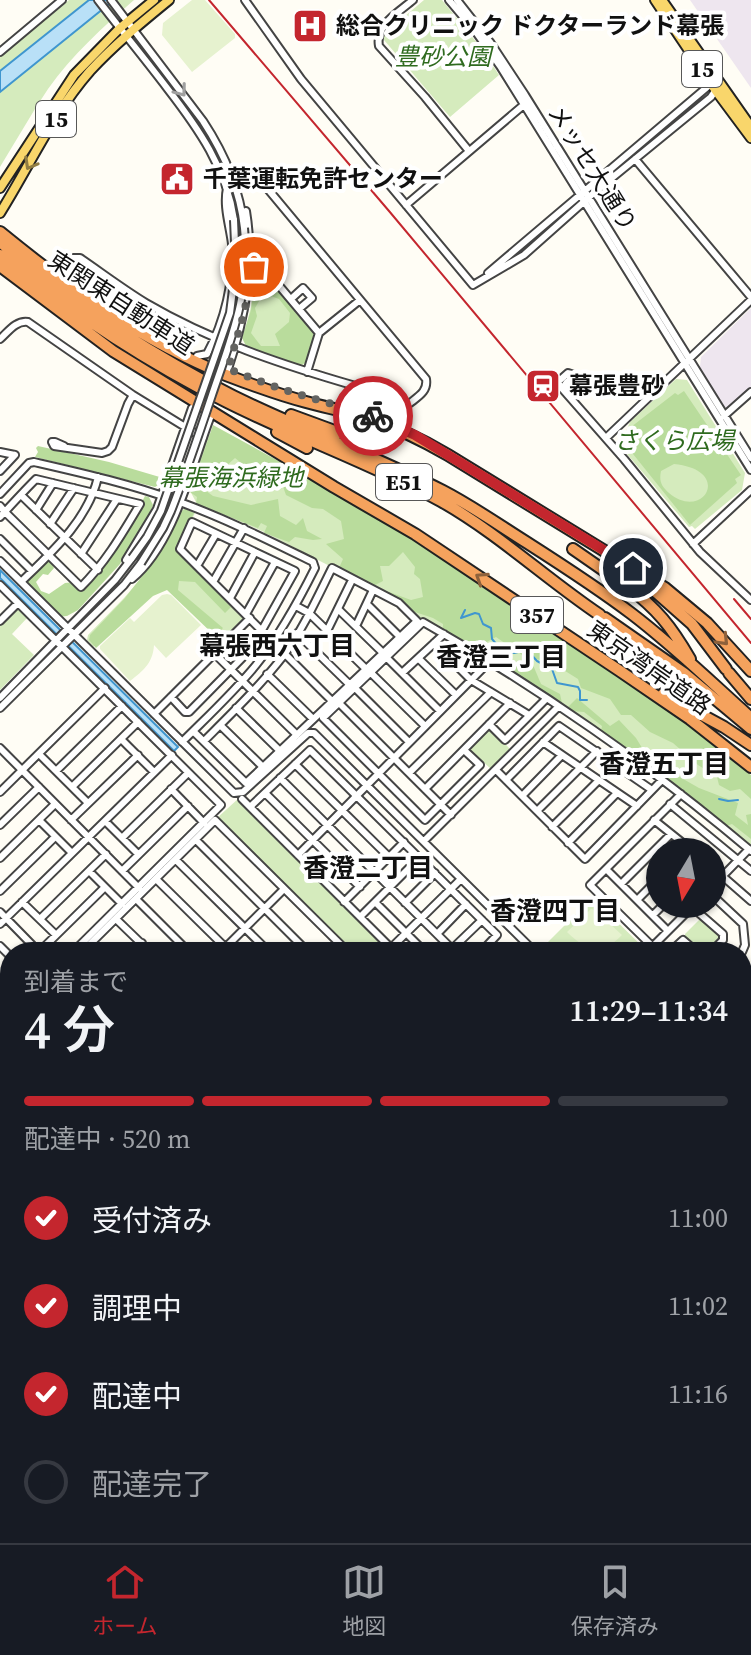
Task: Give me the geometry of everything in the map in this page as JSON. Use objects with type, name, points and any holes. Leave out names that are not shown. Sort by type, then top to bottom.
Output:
[{"type":"highway","points":[[0,225],[126,318],[197,356],[281,389],[374,416],[415,435],[665,588],[721,637],[751,671]]},
{"type":"highway","points":[[0,232],[78,293],[156,342],[226,375],[278,394],[371,419],[423,441]]},
{"type":"highway","name":"東関東自動車道","points":[[0,242],[72,299],[193,379]]},
{"type":"highway","name":"東関東自動車道","points":[[0,255],[112,336],[231,399],[440,501],[505,542],[563,589],[684,673],[751,729]]},
{"type":"highway","name":"東京湾岸道路","points":[[0,266],[125,359],[415,534],[690,719],[751,767]]},
{"type":"highway","points":[[0,273],[111,356],[192,408],[308,474],[315,475]]},
{"type":"highway","points":[[231,399],[253,401],[340,433]]},
{"type":"highway","points":[[231,399],[245,416],[307,448]]},
{"type":"highway","name":"東関東自動車道","points":[[231,399],[413,476],[459,501],[576,574],[633,614],[751,718]]},
{"type":"highway","points":[[573,549],[651,605],[676,635],[697,670]]},
{"type":"highway","points":[[618,558],[682,613],[751,699]]},
{"type":"highway","points":[[525,568],[563,589]]},
{"type":"highway","points":[[620,671],[703,715],[751,745]]},
{"type":"main road","name":"15","points":[[0,213],[69,99],[154,0]]},
{"type":"main road","name":"15","points":[[0,188],[74,75],[127,28],[169,0]]},
{"type":"main road","name":"15","points":[[655,0],[716,85],[751,127]]},
{"type":"main road","name":"15","points":[[662,0],[751,138]]},
{"type":"street","points":[[0,52],[62,0]]},
{"type":"street","points":[[98,0],[111,16],[127,28],[214,137],[240,198],[246,258],[245,283],[235,327],[171,511],[141,563],[124,585]]},
{"type":"street","points":[[0,708],[115,580],[147,537],[161,511],[230,313],[236,266],[234,220],[227,188],[213,154],[111,0]]},
{"type":"street","points":[[245,0],[301,79],[473,285]]},
{"type":"street","points":[[413,0],[383,26],[378,34],[379,46],[469,151]]},
{"type":"street","points":[[406,205],[527,103],[449,0]]},
{"type":"street","name":"メッセ大通り","points":[[461,2],[490,42],[687,362]]},
{"type":"street","points":[[473,285],[582,192],[716,85]]},
{"type":"street","points":[[473,285],[524,255],[716,85]]},
{"type":"street","points":[[606,438],[751,298],[635,159]]},
{"type":"street","points":[[61,273],[73,258],[80,258],[145,303],[236,347],[406,404],[424,392],[426,379],[267,188],[256,184],[227,188]]},
{"type":"street","points":[[228,369],[245,310],[250,267],[246,211],[242,194],[235,187]]},
{"type":"street","points":[[197,356],[207,354],[225,307],[232,241],[225,199],[227,188]]},
{"type":"street","points":[[250,267],[265,269],[319,333]]},
{"type":"street","points":[[291,299],[303,288],[312,298],[299,309]]},
{"type":"street","points":[[307,372],[319,333],[360,300]]},
{"type":"street","points":[[0,339],[20,322],[28,322],[133,395],[203,438]]},
{"type":"street","points":[[687,362],[751,458]]},
{"type":"street","points":[[687,362],[751,470]]},
{"type":"street","points":[[724,416],[751,392]]},
{"type":"street","points":[[64,446],[102,453],[108,451],[133,395]]},
{"type":"street","points":[[568,395],[693,544],[751,600]]},
{"type":"street","points":[[115,580],[150,522],[192,408]]},
{"type":"street","points":[[0,698],[60,643],[73,636],[139,573],[158,547],[181,502],[210,418]]},
{"type":"street","points":[[0,452],[15,455],[0,471]]},
{"type":"street","points":[[0,494],[31,462],[162,495],[244,528],[313,562],[315,568],[273,642],[242,681],[182,742]]},
{"type":"street","points":[[21,582],[65,538],[94,493],[98,477]]},
{"type":"street","points":[[36,479],[74,488],[140,504],[98,570],[81,587],[2,512],[36,479]]},
{"type":"street","points":[[36,510],[53,483]]},
{"type":"street","points":[[50,524],[74,488]]},
{"type":"street","points":[[693,544],[751,490]]},
{"type":"street","points":[[21,495],[98,570]]},
{"type":"street","points":[[81,554],[117,499]]},
{"type":"street","points":[[262,630],[295,571],[192,522],[180,549],[285,654],[451,815]]},
{"type":"street","points":[[213,582],[244,528]]},
{"type":"street","points":[[197,566],[216,534]]},
{"type":"street","points":[[0,539],[32,571]]},
{"type":"street","points":[[230,598],[255,552]]},
{"type":"street","points":[[0,561],[234,793],[239,794],[251,786],[308,733],[317,735],[525,942]]},
{"type":"street","points":[[154,714],[215,654],[248,616],[275,562]]},
{"type":"street","points":[[204,741],[285,654],[332,568],[399,603],[417,621],[385,655]]},
{"type":"street","points":[[327,631],[352,580]]},
{"type":"street","points":[[0,585],[221,805],[83,942]]},
{"type":"street","points":[[356,626],[373,590]]},
{"type":"street","points":[[0,621],[18,603]]},
{"type":"street","points":[[367,604],[400,637]]},
{"type":"street","points":[[296,606],[309,613],[425,726]]},
{"type":"street","points":[[338,609],[440,711]]},
{"type":"street","points":[[464,750],[480,765],[425,820],[323,718],[352,686],[423,622],[558,707],[681,794],[750,850],[726,873]]},
{"type":"street","points":[[297,633],[409,742]]},
{"type":"street","points":[[402,673],[444,634]]},
{"type":"street","points":[[171,697],[185,712],[189,712],[231,670],[246,654],[230,638]]},
{"type":"street","points":[[434,643],[471,680],[529,715]]},
{"type":"street","points":[[215,654],[297,735]]},
{"type":"street","points":[[418,658],[456,695]]},
{"type":"street","points":[[298,855],[489,662]]},
{"type":"street","points":[[267,674],[313,719]]},
{"type":"street","points":[[0,792],[105,688]]},
{"type":"street","points":[[409,773],[491,692]]},
{"type":"street","points":[[489,724],[505,740],[546,699]]},
{"type":"street","points":[[193,731],[246,783],[313,719],[336,702]]},
{"type":"street","points":[[425,789],[510,703]]},
{"type":"street","points":[[56,771],[122,706]]},
{"type":"street","points":[[424,841],[558,707]]},
{"type":"street","points":[[236,708],[280,751]]},
{"type":"street","points":[[72,787],[138,722]]},
{"type":"street","points":[[220,725],[263,767]]},
{"type":"street","points":[[506,780],[559,726],[652,790]]},
{"type":"street","points":[[121,739],[154,772]]},
{"type":"street","points":[[543,742],[637,806]]},
{"type":"street","points":[[1,750],[139,888]]},
{"type":"street","points":[[250,807],[310,750],[497,935],[490,942]]},
{"type":"street","points":[[537,811],[597,751]]},
{"type":"street","points":[[39,754],[88,803]]},
{"type":"street","points":[[71,820],[138,755]]},
{"type":"street","points":[[28,942],[2,918],[172,755]]},
{"type":"street","points":[[522,796],[562,755]]},
{"type":"street","points":[[295,764],[389,857]]},
{"type":"street","points":[[496,770],[585,859],[662,780]]},
{"type":"street","points":[[122,838],[188,773]]},
{"type":"street","points":[[280,778],[445,942]]},
{"type":"street","points":[[552,827],[599,780]]},
{"type":"street","points":[[0,825],[39,787]]},
{"type":"street","points":[[171,789],[204,823]]},
{"type":"street","points":[[265,793],[360,887]]},
{"type":"street","points":[[568,843],[617,793]]},
{"type":"street","points":[[648,942],[590,885],[681,794]]},
{"type":"street","points":[[242,799],[385,942]]},
{"type":"street","points":[[0,858],[55,804]]},
{"type":"street","points":[[670,804],[751,871]]},
{"type":"street","points":[[122,871],[188,806]]},
{"type":"street","points":[[39,820],[72,853]]},
{"type":"street","points":[[92,942],[215,820],[338,942]]},
{"type":"street","points":[[654,820],[675,838]]},
{"type":"street","points":[[105,821],[138,854]]},
{"type":"street","points":[[621,884],[671,834]]},
{"type":"street","points":[[2,885],[55,837]]},
{"type":"street","points":[[196,840],[298,942]]},
{"type":"street","points":[[344,902],[404,842]]},
{"type":"street","points":[[40,919],[106,854]]},
{"type":"street","points":[[360,917],[419,858]]},
{"type":"street","points":[[176,860],[259,942]]},
{"type":"street","points":[[606,869],[646,908]]},
{"type":"street","points":[[89,871],[122,904]]},
{"type":"street","points":[[405,903],[435,873]]},
{"type":"street","points":[[156,879],[216,942]]},
{"type":"street","points":[[399,942],[461,879]]},
{"type":"street","points":[[726,879],[751,901]]},
{"type":"street","points":[[49,942],[105,887]]},
{"type":"street","points":[[232,942],[284,889]]},
{"type":"street","points":[[637,900],[646,891]]},
{"type":"street","points":[[136,899],[179,942]]},
{"type":"street","points":[[22,902],[56,935]]},
{"type":"street","points":[[375,902],[415,942]]},
{"type":"street","points":[[437,934],[466,904]]},
{"type":"street","points":[[726,908],[748,932]]},
{"type":"street","points":[[656,918],[668,931]]},
{"type":"street","points":[[660,942],[680,918]]},
{"type":"street","points":[[706,918],[723,934],[721,942]]},
{"type":"street","points":[[116,919],[141,942]]},
{"type":"street","points":[[462,942],[482,920]]},
{"type":"shaded area","points":[[690,0],[751,0],[751,88]]},
{"type":"shaded area","points":[[751,308],[751,388],[731,407],[724,407],[700,367],[701,357]]},
{"type":"green space","points":[[69,0],[134,0],[88,42],[57,77],[0,167],[0,57]]},
{"type":"green space","points":[[192,0],[205,0],[235,34],[235,38],[192,72],[162,35],[163,23]]},
{"type":"green space","name":"豊砂公園","points":[[424,0],[442,0],[499,75],[450,117],[384,40],[384,34]]},
{"type":"green space","points":[[259,269],[265,272],[314,331],[308,363],[302,365],[252,348],[244,333],[251,307],[254,273]]},
{"type":"green space","points":[[274,284],[315,338],[307,362],[300,365],[246,346],[242,338],[254,288],[259,289],[262,296],[255,308],[257,316],[251,333],[261,346],[280,346],[275,334],[289,322],[290,313],[279,299],[268,295],[267,286]]},
{"type":"green space","name":"さくら広場","points":[[676,379],[687,380],[745,473],[742,490],[695,529],[689,527],[627,454],[623,438],[630,422]]},
{"type":"green space","name":"さくら広場","points":[[684,391],[741,475],[735,479],[737,483],[690,525],[629,449],[632,446],[625,438],[634,430],[631,427],[675,393],[678,395]],"holes":[[[674,464],[692,468],[703,475],[708,483],[707,492],[701,498],[693,502],[681,500],[662,486],[661,471]]]},
{"type":"green space","points":[[213,425],[386,520],[669,710],[751,775],[751,799],[740,789],[730,791],[719,785],[717,777],[673,743],[650,732],[631,715],[621,715],[610,699],[581,688],[578,679],[554,664],[522,655],[496,637],[485,643],[509,662],[533,665],[541,684],[560,694],[562,703],[559,704],[443,629],[443,624],[412,611],[389,595],[389,592],[411,600],[423,597],[420,579],[414,574],[415,567],[403,552],[389,566],[380,566],[383,581],[373,586],[339,568],[343,559],[326,544],[344,539],[341,521],[323,509],[312,508],[286,495],[281,481],[267,484],[235,458],[202,488],[213,496],[251,505],[278,499],[280,516],[296,525],[303,518],[307,531],[322,539],[295,537],[289,542],[264,533],[267,526],[261,523],[258,528],[196,504],[197,497],[190,492]]},
{"type":"green space","name":"幕張海浜緑地","points":[[207,435],[227,436],[751,777],[751,848],[644,763],[461,641],[415,617],[399,602],[264,532],[196,502],[189,489]]},
{"type":"green space","points":[[38,446],[163,478],[155,487],[35,457]]},
{"type":"green space","points":[[145,496],[153,505],[120,564],[78,610],[57,617],[24,581],[47,558],[54,568],[36,582],[41,591],[49,594],[65,583],[75,582],[81,588],[128,528]]},
{"type":"green space","points":[[185,508],[195,513],[177,549],[246,618],[228,636],[223,631],[218,636],[165,582],[93,647],[87,640],[88,635],[144,575]]},
{"type":"green space","points":[[185,509],[194,513],[176,549],[231,607],[225,613],[195,582],[179,581],[178,590],[223,628],[215,636],[167,590],[153,596],[96,648],[89,640],[90,635],[125,598],[157,557],[179,513]]},
{"type":"green space","points":[[167,594],[201,625],[166,658],[154,645],[149,662],[130,681],[100,646],[130,618],[134,622],[162,595]]},
{"type":"green space","points":[[16,609],[28,617],[12,634],[34,655],[0,690],[0,624]]},
{"type":"green space","points":[[577,698],[610,726],[619,720],[647,756],[670,758],[678,776],[738,803],[735,815],[748,825],[746,815],[751,814],[751,839],[732,824],[726,826],[659,772],[601,731],[602,726],[584,712],[567,708]]},
{"type":"green space","points":[[488,729],[510,749],[491,769],[469,749]]},
{"type":"green space","points":[[239,798],[383,942],[340,942],[216,819]]},
{"type":"green space","points":[[589,901],[597,902],[638,942],[548,942]]},
{"type":"green space","points":[[591,909],[622,935],[614,942],[579,942],[567,932]]},
{"type":"green space","points":[[701,918],[720,935],[720,940],[690,942],[685,937]]},
{"type":"water","points":[[89,0],[114,0],[0,92],[0,71]]},
{"type":"water","points":[[0,570],[178,747],[174,751],[0,578]]},
{"type":"waterway","points":[[465,610],[461,618],[479,614],[483,624],[491,628],[492,639],[498,646],[514,653],[527,650],[537,661],[552,669],[557,683],[578,687],[580,700],[587,700]]},
{"type":"waterway","points":[[719,799],[738,800]]},
{"type":"railway","points":[[209,0],[751,643]]},
{"type":"railway","points":[[734,599],[751,619]]},
{"type":"way so far","points":[[254,267],[250,267],[245,310],[228,369],[281,389],[373,416]]},
{"type":"place","name":"総合クリニック ドクターランド幕張","points":[[310,26]]},
{"type":"place","name":"千葉運転免許センター","points":[[177,179]]},
{"type":"place","name":"幕張豊砂","points":[[543,386]]},
{"type":"district","name":"幕張西六丁目","points":[[277,646]]},
{"type":"district","name":"香澄三丁目","points":[[501,657]]},
{"type":"district","name":"香澄五丁目","points":[[664,764]]},
{"type":"district","name":"香澄二丁目","points":[[368,868]]},
{"type":"district","name":"香澄四丁目","points":[[555,911]]},
{"type":"route","points":[[373,416],[415,435],[633,568]]}]
